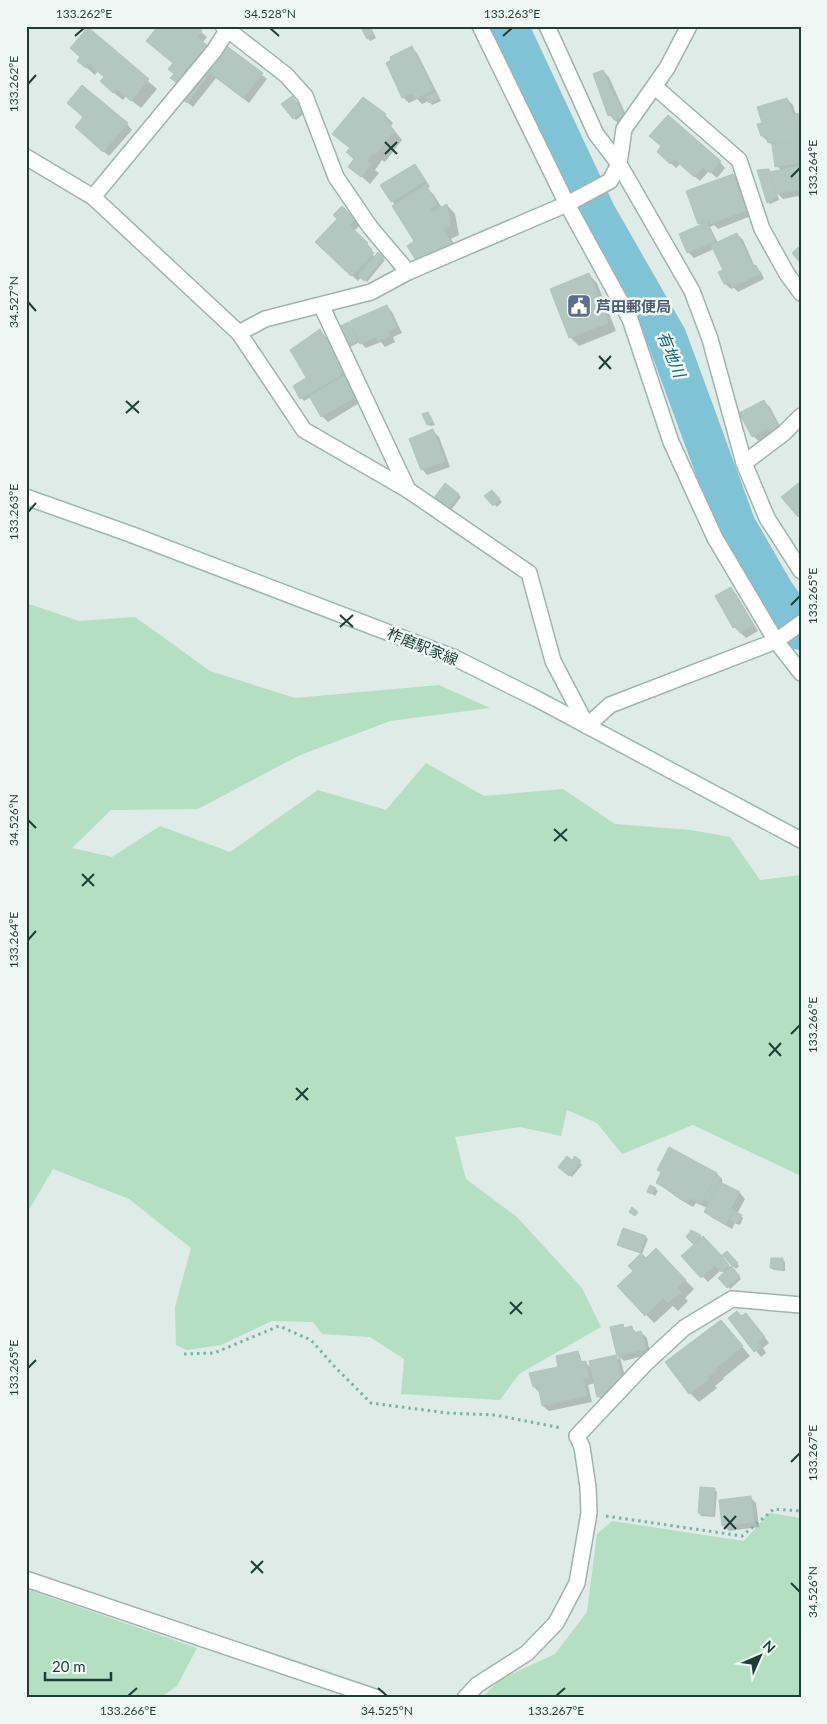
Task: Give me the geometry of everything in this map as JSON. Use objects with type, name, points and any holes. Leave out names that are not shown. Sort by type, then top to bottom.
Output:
[{"type":"street","points":[[480,26],[568,204],[630,320],[671,442],[715,538],[776,641],[801,673]]},
{"type":"street","points":[[547,26],[596,134],[619,164],[692,291],[710,339],[744,463],[767,518],[801,571]]},
{"type":"street","points":[[239,333],[265,319],[370,292],[408,272],[568,204],[610,181],[619,164],[624,129],[667,68],[689,26]]},
{"type":"street","points":[[93,197],[214,51],[226,28],[286,75],[305,96],[336,177],[370,227],[408,272]]},
{"type":"street","points":[[655,86],[739,160],[762,229],[787,274],[801,293]]},
{"type":"street","points":[[26,157],[93,197],[239,333],[304,430],[408,490],[529,573],[554,661],[587,726],[610,705],[776,641],[801,623]]},
{"type":"street","points":[[321,305],[408,490]]},
{"type":"street","points":[[744,463],[784,433],[801,416]]},
{"type":"street","name":"柞磨駅家線","points":[[26,496],[455,658],[801,840]]},
{"type":"street","points":[[465,1698],[477,1685],[527,1653],[556,1623],[577,1583],[589,1513],[588,1487],[582,1448],[577,1436],[644,1365],[684,1328],[732,1299],[782,1305],[801,1305]]},
{"type":"street","points":[[26,1579],[378,1698]]},
{"type":"path","points":[[184,1354],[214,1353],[279,1326],[311,1340],[371,1403],[447,1413],[495,1415],[573,1431],[577,1436]]},
{"type":"path","points":[[589,1513],[742,1536],[774,1509],[801,1511]]},
{"type":"green space","points":[[26,603],[79,621],[135,617],[210,671],[295,698],[439,685],[490,708],[390,721],[298,756],[198,809],[111,810],[72,848],[112,857],[160,826],[230,852],[318,790],[386,810],[426,763],[484,796],[563,789],[615,824],[691,830],[730,837],[760,880],[801,875],[801,1176],[693,1125],[622,1154],[597,1123],[567,1110],[561,1136],[520,1127],[455,1137],[466,1179],[517,1217],[582,1288],[601,1327],[519,1374],[500,1400],[401,1394],[404,1359],[370,1337],[322,1334],[313,1322],[272,1321],[221,1345],[187,1350],[176,1345],[175,1307],[191,1248],[129,1199],[53,1169],[30,1208],[26,1208]]},
{"type":"green space","points":[[769,1513],[801,1518],[801,1698],[482,1698],[499,1680],[555,1654],[587,1612],[597,1534],[612,1521],[744,1541]]},
{"type":"green space","points":[[26,1589],[197,1648],[177,1686],[160,1698],[26,1698]]},
{"type":"building","points":[[158,26],[197,26],[202,31],[197,37],[208,46],[185,73],[146,41]]},
{"type":"building","points":[[360,26],[370,26],[374,35],[367,39]]},
{"type":"building","points":[[88,27],[149,79],[131,101],[117,89],[113,93],[100,81],[104,77],[89,64],[86,68],[77,61],[80,57],[70,48]]},
{"type":"building","points":[[224,44],[263,73],[243,98],[210,73],[187,103],[180,97]]},
{"type":"building","points":[[412,46],[433,90],[415,99],[412,93],[402,98],[386,63],[391,60],[390,57]]},
{"type":"building","points":[[173,63],[185,73],[177,83],[170,78],[174,74],[168,69]]},
{"type":"building","points":[[603,70],[624,116],[614,120],[611,114],[608,116],[593,74]]},
{"type":"building","points":[[82,85],[128,123],[103,152],[75,127],[83,117],[67,103]]},
{"type":"building","points":[[436,92],[439,98],[429,103],[426,97]]},
{"type":"building","points":[[292,96],[303,110],[293,119],[281,104]]},
{"type":"building","points":[[363,97],[386,114],[384,117],[394,131],[376,154],[373,153],[367,161],[371,164],[361,177],[348,167],[354,159],[346,152],[350,148],[332,134]]},
{"type":"building","points":[[787,98],[793,115],[798,113],[801,123],[801,140],[775,144],[774,141],[768,143],[765,135],[761,136],[757,124],[762,123],[757,107]]},
{"type":"building","points":[[668,115],[721,161],[710,173],[703,167],[694,177],[674,159],[670,164],[657,152],[661,146],[649,136]]},
{"type":"building","points":[[801,140],[801,163],[775,167],[772,145]]},
{"type":"building","points":[[415,164],[425,181],[391,202],[380,185]]},
{"type":"building","points":[[801,165],[801,189],[776,194],[770,172]]},
{"type":"building","points":[[769,169],[777,197],[767,203],[757,170]]},
{"type":"building","points":[[733,174],[747,210],[711,224],[709,220],[698,224],[686,191]]},
{"type":"building","points":[[426,185],[437,204],[430,209],[432,212],[447,204],[451,226],[443,230],[452,244],[432,257],[430,253],[417,262],[407,246],[414,241],[392,206]]},
{"type":"building","points":[[342,206],[355,219],[349,225],[368,243],[366,245],[374,253],[351,276],[315,242],[337,219],[333,215]]},
{"type":"building","points":[[707,222],[715,241],[687,253],[679,234]]},
{"type":"building","points":[[737,233],[753,266],[756,265],[760,274],[732,287],[730,282],[724,284],[718,272],[723,270],[711,245]]},
{"type":"building","points":[[801,245],[801,264],[792,253]]},
{"type":"building","points":[[378,252],[384,257],[364,281],[358,276]]},
{"type":"building","points":[[589,273],[608,323],[569,338],[550,289]]},
{"type":"building","points":[[387,305],[397,327],[388,331],[390,336],[378,342],[376,337],[360,344],[350,321]]},
{"type":"building","points":[[349,322],[357,341],[347,345],[338,327]]},
{"type":"building","points":[[320,329],[343,369],[340,371],[342,375],[314,391],[290,350]]},
{"type":"building","points":[[349,373],[359,390],[352,394],[354,398],[321,417],[309,396]]},
{"type":"building","points":[[306,378],[314,391],[300,399],[293,386]]},
{"type":"building","points":[[764,400],[780,430],[771,435],[768,428],[752,437],[739,413]]},
{"type":"building","points":[[428,412],[433,422],[427,425],[422,414]]},
{"type":"building","points":[[433,429],[445,461],[421,470],[409,439]]},
{"type":"building","points":[[801,481],[801,515],[798,517],[781,497]]},
{"type":"building","points":[[445,483],[459,494],[448,509],[434,498]]},
{"type":"building","points":[[492,490],[500,499],[493,506],[484,496]]},
{"type":"building","points":[[731,587],[753,625],[740,633],[736,626],[733,628],[715,596]]},
{"type":"building","points":[[669,1147],[717,1173],[701,1204],[690,1198],[688,1202],[656,1183],[661,1172],[657,1170]]},
{"type":"building","points":[[567,1156],[572,1160],[575,1156],[581,1161],[569,1176],[558,1167]]},
{"type":"building","points":[[716,1176],[721,1178],[709,1202],[704,1200]]},
{"type":"building","points":[[720,1182],[740,1192],[731,1208],[734,1210],[726,1224],[704,1212]]},
{"type":"building","points":[[650,1185],[656,1188],[652,1194],[647,1192]]},
{"type":"building","points":[[632,1207],[638,1212],[635,1216],[629,1212]]},
{"type":"building","points":[[734,1211],[742,1215],[737,1224],[730,1219]]},
{"type":"building","points":[[623,1228],[646,1236],[640,1252],[617,1245]]},
{"type":"building","points":[[691,1230],[701,1235],[693,1244],[686,1237]]},
{"type":"building","points":[[703,1236],[723,1257],[701,1278],[681,1256]]},
{"type":"building","points":[[656,1248],[686,1280],[677,1288],[681,1292],[668,1303],[663,1298],[645,1316],[617,1286],[633,1271],[628,1266],[641,1253],[646,1258]]},
{"type":"building","points":[[727,1251],[738,1263],[733,1267],[722,1255]]},
{"type":"building","points":[[723,1258],[729,1265],[721,1272],[715,1265]]},
{"type":"building","points":[[771,1258],[783,1258],[783,1269],[770,1268]]},
{"type":"building","points":[[731,1266],[740,1276],[727,1288],[718,1278]]},
{"type":"building","points":[[737,1311],[741,1316],[746,1313],[765,1337],[758,1342],[762,1347],[754,1352],[728,1318]]},
{"type":"building","points":[[721,1320],[743,1346],[715,1369],[717,1370],[708,1377],[709,1379],[689,1394],[665,1362]]},
{"type":"building","points":[[623,1324],[624,1328],[632,1326],[633,1333],[641,1331],[646,1349],[617,1356],[610,1327]]},
{"type":"building","points":[[578,1351],[581,1362],[558,1367],[556,1356]]},
{"type":"building","points":[[616,1355],[622,1379],[618,1380],[620,1391],[597,1397],[589,1361]]},
{"type":"building","points":[[586,1361],[589,1378],[583,1379],[587,1396],[542,1406],[538,1386],[533,1387],[529,1373]]},
{"type":"building","points":[[700,1487],[715,1488],[713,1515],[698,1513]]},
{"type":"building","points":[[751,1496],[754,1522],[722,1526],[719,1500]]},
{"type":"waterway","name":"有地川","points":[[508,26],[596,214],[667,338],[736,526],[774,592],[801,630]]},
{"type":"place","name":"芦田郵便局","points":[[579,306]]}]
